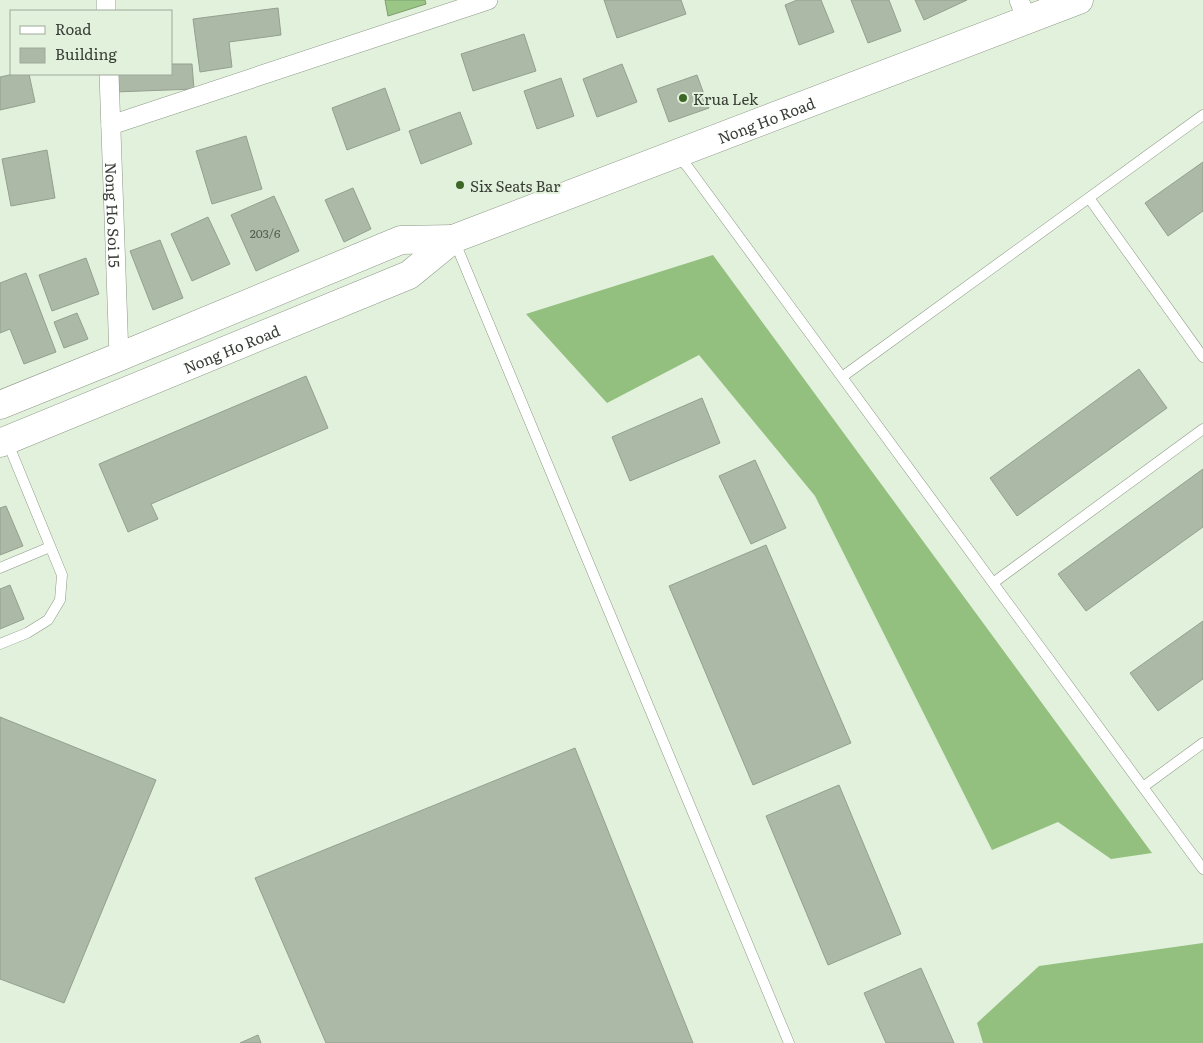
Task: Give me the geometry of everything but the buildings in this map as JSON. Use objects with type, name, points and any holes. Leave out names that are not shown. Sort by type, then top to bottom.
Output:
[{"type":"street","points":[[111,125],[488,0]]},
{"type":"street","name":"Nong Ho Road","points":[[2,436],[410,274],[453,239],[676,154],[1023,10],[1079,0]]},
{"type":"street","name":"Nong Ho Soi 15","points":[[109,75],[119,358]]},
{"type":"street","name":"Nong Ho Road","points":[[0,404],[119,358],[401,240],[453,239]]},
{"type":"lane","points":[[842,377],[1203,115]]},
{"type":"lane","points":[[676,154],[688,166],[1203,869]]},
{"type":"lane","points":[[1089,198],[1203,357]]},
{"type":"lane","points":[[453,239],[789,1043]]},
{"type":"lane","points":[[993,583],[1203,430]]},
{"type":"lane","points":[[0,644],[27,633],[48,620],[60,600],[62,575],[2,436]]},
{"type":"lane","points":[[0,568],[50,547]]},
{"type":"lane","points":[[1143,787],[1203,743]]},
{"type":"shaded area","points":[[385,0],[425,0],[426,4],[388,16]]},
{"type":"shaded area","points":[[713,255],[1152,853],[1111,859],[1058,822],[992,850],[815,496],[699,355],[607,403],[526,314]]},
{"type":"shaded area","points":[[1203,943],[1203,1043],[983,1043],[977,1023],[1039,966]]},
{"type":"place","name":"Krua Lek","points":[[683,98]]},
{"type":"place","name":"Six Seats Bar","points":[[460,185]]}]
